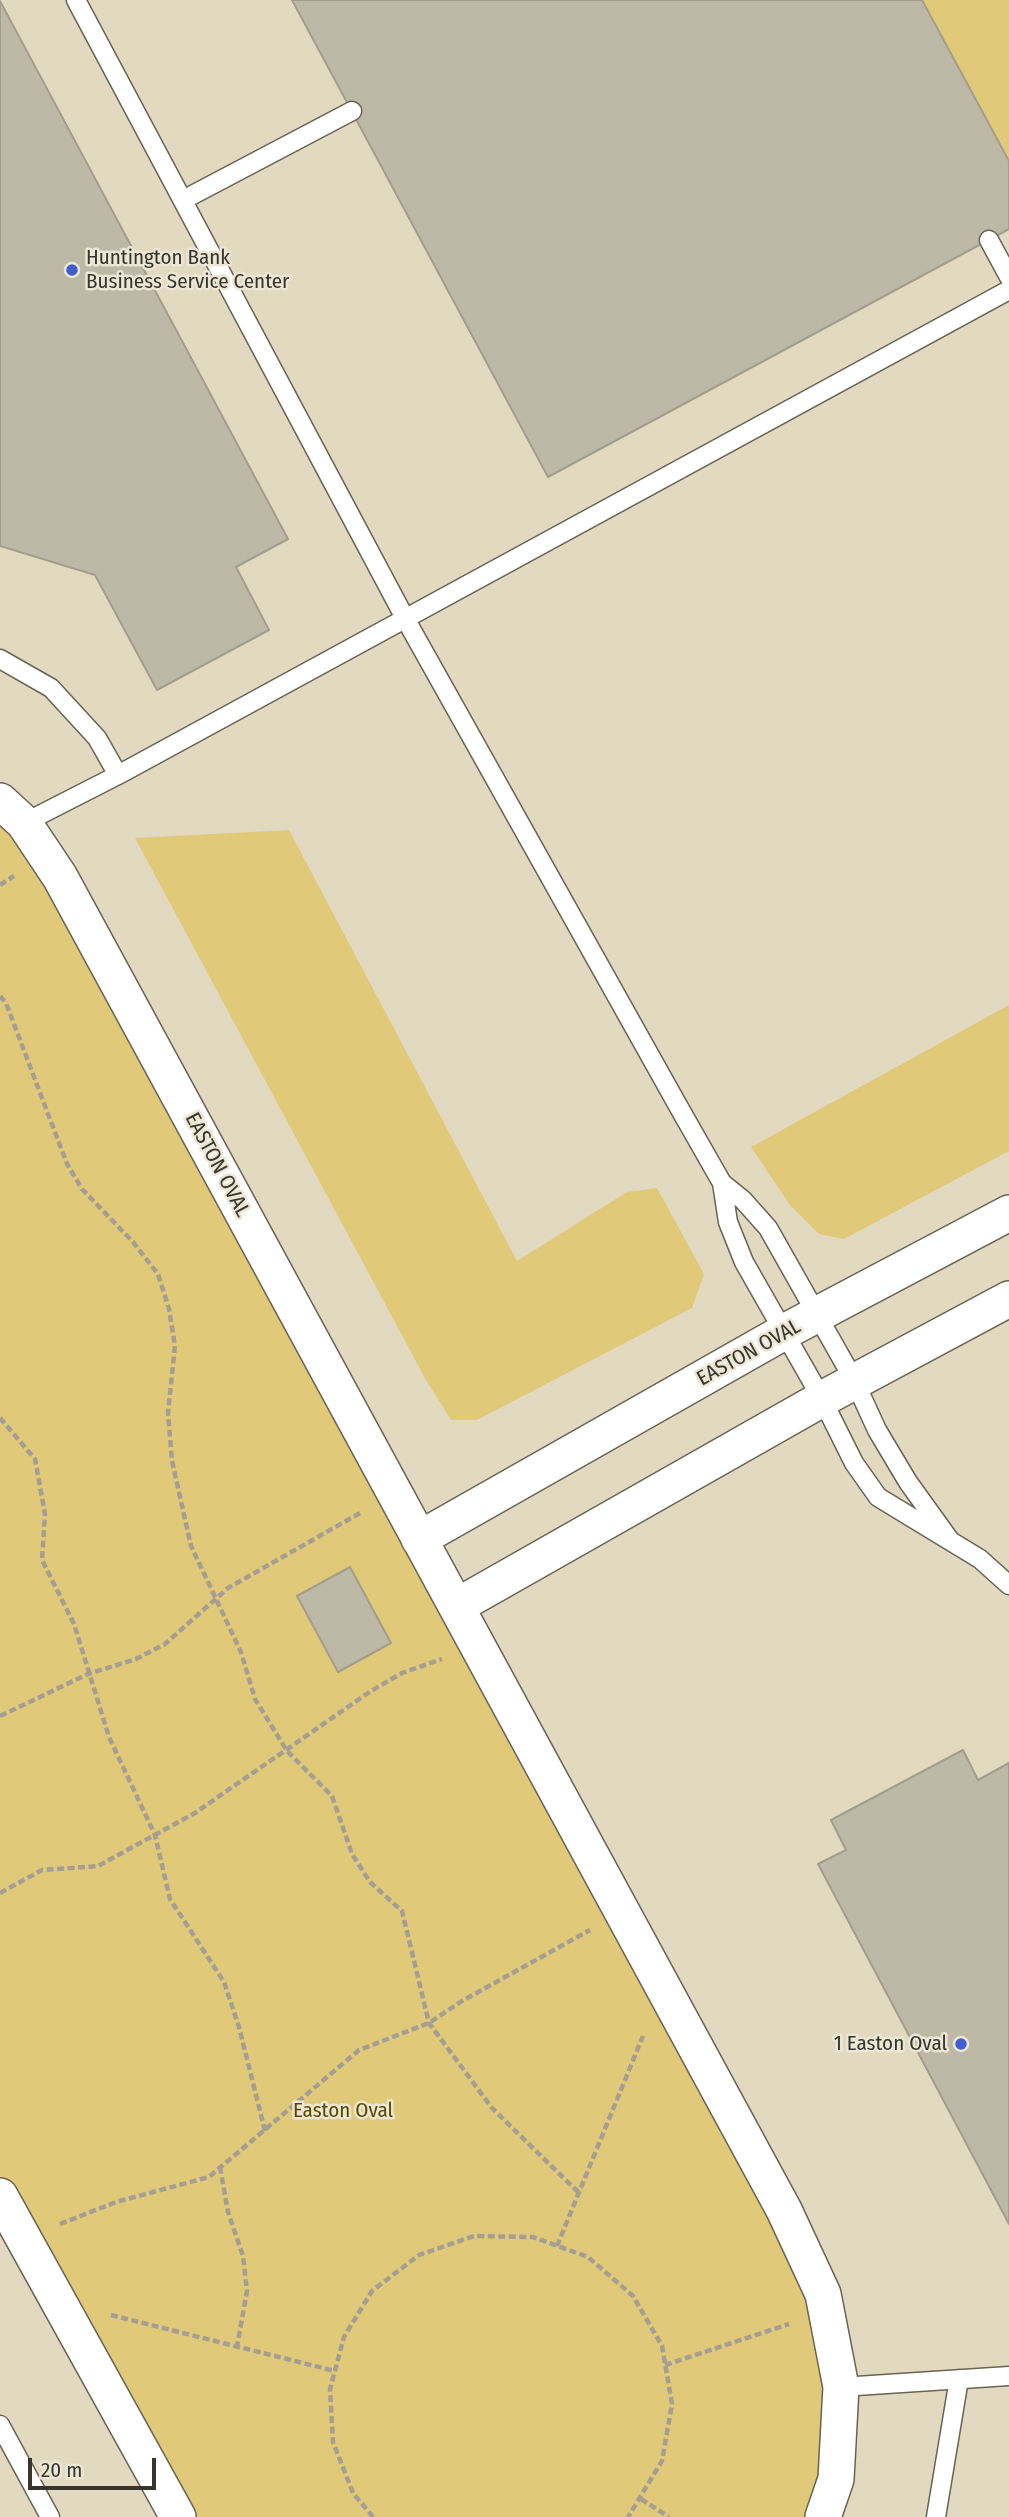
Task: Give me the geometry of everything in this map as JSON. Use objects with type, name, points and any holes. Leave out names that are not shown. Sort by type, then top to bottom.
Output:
[{"type":"street","name":"EASTON OVAL","points":[[12,812],[61,877],[784,2210],[823,2294],[841,2387],[836,2479],[823,2517]]},
{"type":"street","name":"EASTON OVAL","points":[[419,1539],[784,1332],[1009,1213]]},
{"type":"street","points":[[457,1606],[821,1399],[1009,1299]]},
{"type":"street","points":[[0,2196],[178,2517]]},
{"type":"lane","points":[[76,0],[406,620],[722,1183],[728,1222],[744,1262],[821,1399],[853,1463],[878,1497],[980,1559],[1009,1585]]},
{"type":"lane","points":[[183,201],[352,111]]},
{"type":"lane","points":[[989,240],[1009,277]]},
{"type":"lane","points":[[12,812],[118,775],[1009,290]]},
{"type":"lane","points":[[0,659],[51,688],[97,738],[118,775]]},
{"type":"lane","points":[[722,1183],[743,1200],[768,1228],[855,1382],[889,1451],[949,1539]]},
{"type":"lane","points":[[841,2387],[1009,2376]]},
{"type":"lane","points":[[936,2517],[959,2379]]},
{"type":"lane","points":[[0,2425],[50,2517]]},
{"type":"path","points":[[0,996],[6,1003],[67,1164],[82,1189],[133,1242],[158,1275],[169,1309],[175,1346],[168,1413],[172,1461],[191,1546],[241,1652],[255,1699],[287,1751],[332,1796],[352,1854],[370,1882],[402,1911],[429,2023],[492,2108],[579,2193]]},
{"type":"path","points":[[0,1418],[35,1459],[45,1514],[42,1560],[74,1624],[109,1737],[155,1835],[170,1899],[224,1982],[239,2027],[265,2131]]},
{"type":"path","points":[[0,1716],[88,1674],[136,1658],[165,1644],[214,1598],[394,1493]]},
{"type":"path","points":[[0,1893],[42,1870],[98,1866],[195,1813],[381,1685],[402,1674],[479,1646]]},
{"type":"path","points":[[23,2238],[116,2202],[209,2177],[359,2050],[429,2023],[462,2001],[623,1912]]},
{"type":"path","points":[[557,2246],[663,1987]]},
{"type":"path","points":[[220,2167],[228,2212],[243,2256],[247,2291],[237,2347]]},
{"type":"path","points":[[373,2517],[353,2493],[333,2442],[330,2389],[344,2337],[372,2291],[419,2255],[474,2236],[533,2237],[588,2257],[633,2295],[662,2346],[672,2404],[662,2461],[628,2517]]},
{"type":"path","points":[[59,2302],[335,2371]]},
{"type":"path","points":[[665,2365],[827,2312]]},
{"type":"path","points":[[641,2499],[669,2517]]},
{"type":"shaded area","points":[[0,0],[1009,0],[1009,2517],[0,2517]]},
{"type":"green space","points":[[922,0],[1009,0],[1009,161]]},
{"type":"green space","name":"Easton Oval","points":[[0,801],[784,2210],[841,2387],[823,2517],[178,2517],[0,2196]]},
{"type":"green space","points":[[289,830],[517,1261],[627,1192],[657,1188],[704,1274],[692,1308],[477,1420],[451,1420],[426,1380],[135,838]]},
{"type":"green space","points":[[1009,1005],[1009,1151],[844,1239],[819,1234],[790,1205],[751,1147]]},
{"type":"building","points":[[292,0],[922,0],[1009,161],[1009,229],[548,477]]},
{"type":"building","name":"Huntington Bank Business Service Center","points":[[0,1],[288,539],[236,567],[269,630],[157,690],[95,575],[0,546]]},
{"type":"building","points":[[350,1567],[391,1643],[338,1672],[297,1596]]},
{"type":"building","name":"1 Easton Oval","points":[[963,1750],[978,1780],[1009,1763],[1009,2224],[818,1864],[846,1850],[831,1820]]},
{"type":"place","name":"Huntington Bank Business Service Center","points":[[72,270]]},
{"type":"place","name":"1 Easton Oval","points":[[961,2044]]}]
